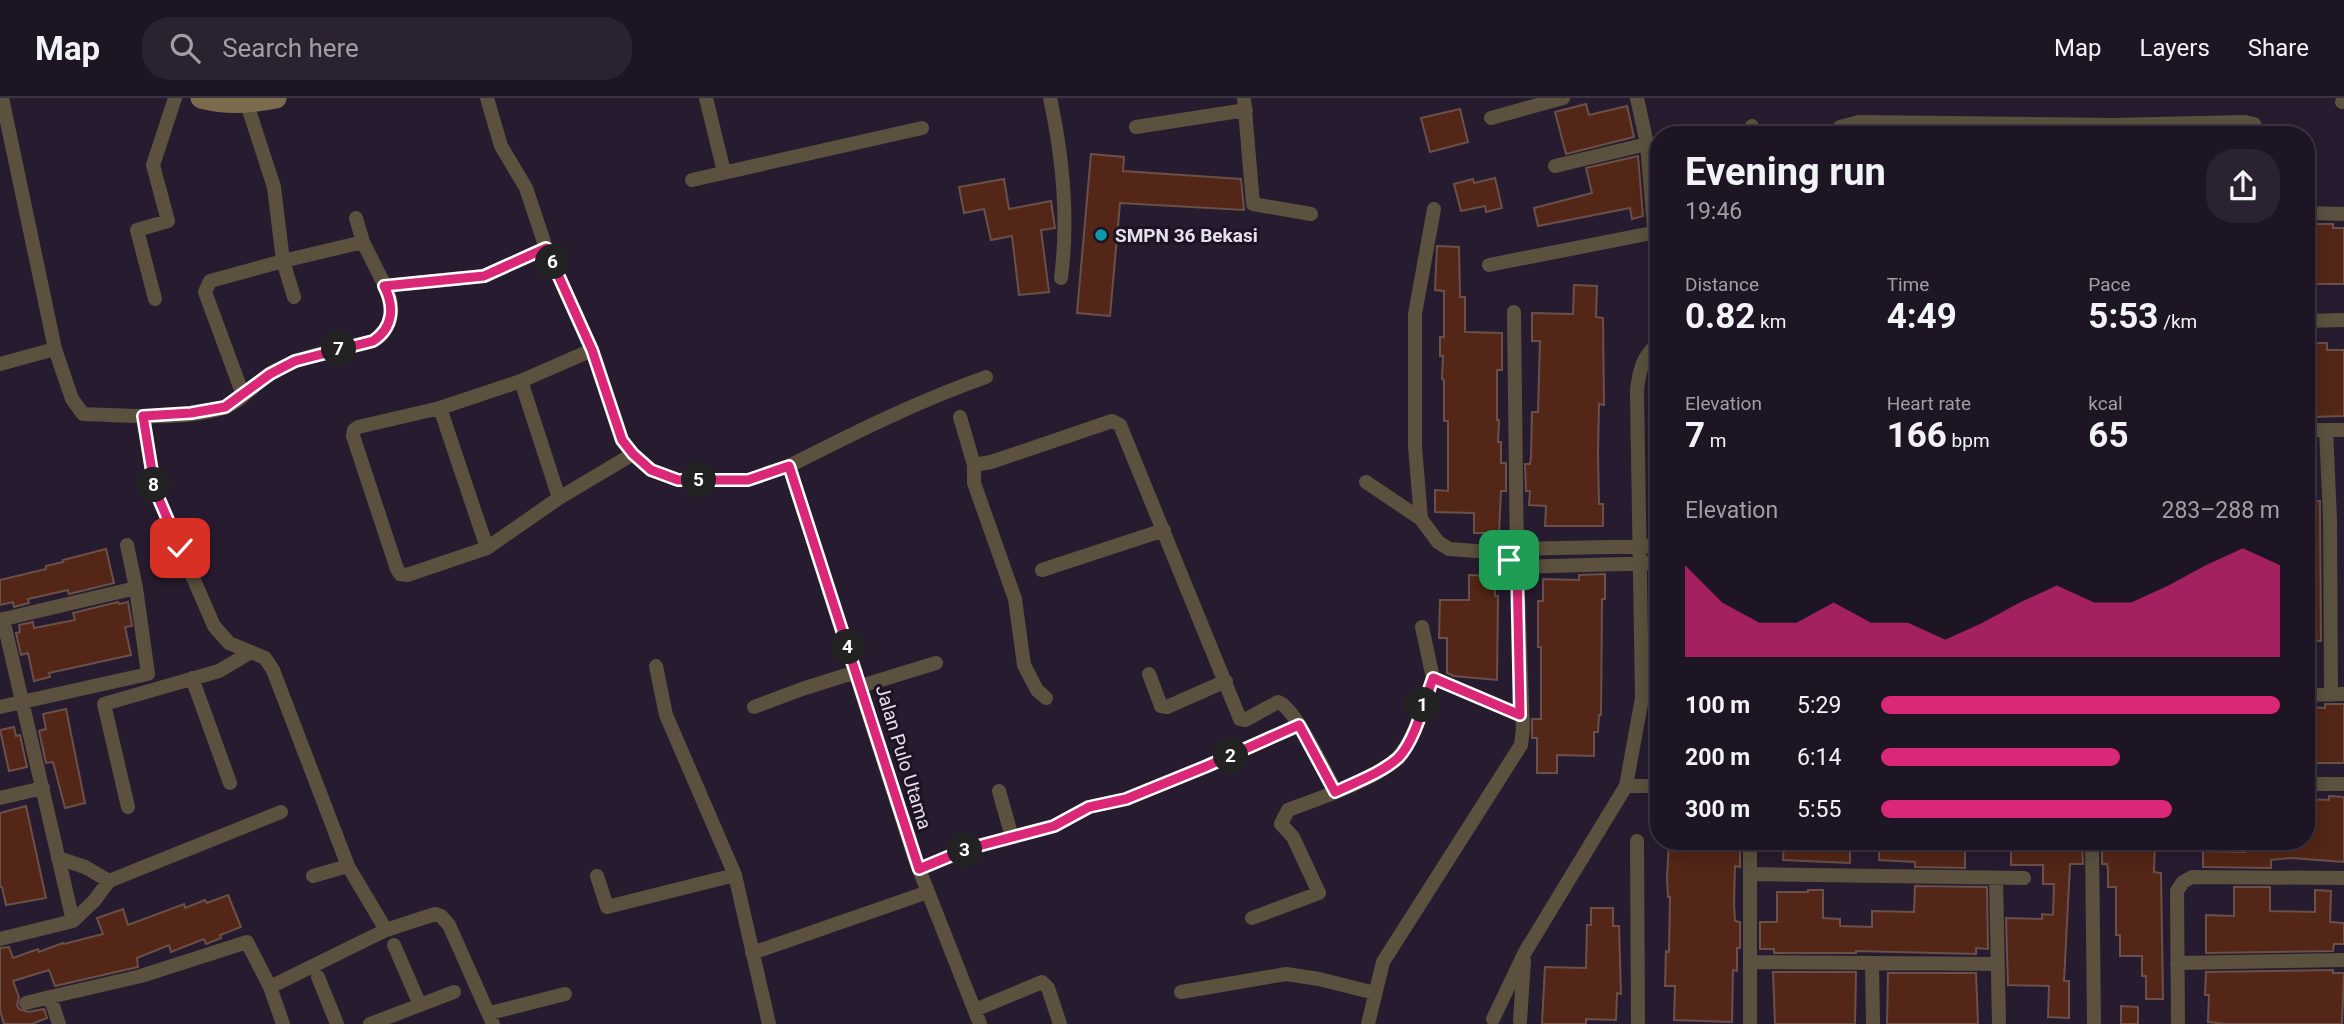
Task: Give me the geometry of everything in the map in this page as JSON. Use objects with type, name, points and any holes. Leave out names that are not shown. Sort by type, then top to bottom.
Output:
[{"type":"main road","points":[[201,98],[220,103],[247,104],[276,98]]},
{"type":"street","points":[[2,98],[55,349],[67,389],[83,414],[143,416],[191,413],[225,407],[270,374],[295,361],[373,341],[384,334],[392,310],[390,295],[363,242],[356,218]]},
{"type":"street","points":[[155,299],[138,230],[168,221],[153,165],[175,98]]},
{"type":"street","points":[[487,98],[501,146],[526,188],[546,248],[592,350],[622,440],[651,470],[678,480],[748,480],[789,466],[864,428],[946,391],[986,377]]},
{"type":"street","points":[[706,98],[724,172]]},
{"type":"street","points":[[1050,98],[1066,204],[1066,243],[1061,278]]},
{"type":"street","points":[[1491,118],[1563,98]]},
{"type":"street","points":[[1637,98],[1647,144],[1650,180]]},
{"type":"street","points":[[247,104],[274,187],[283,261],[294,297]]},
{"type":"street","points":[[1136,127],[1245,104],[1253,204],[1311,214]]},
{"type":"street","points":[[1844,126],[1859,122],[1960,126]]},
{"type":"street","points":[[2178,126],[2245,122],[2255,126]]},
{"type":"street","points":[[692,180],[922,128]]},
{"type":"street","points":[[1555,166],[1647,144]]},
{"type":"street","points":[[1421,519],[1415,447],[1415,314],[1434,209]]},
{"type":"street","points":[[2315,213],[2344,214]]},
{"type":"street","points":[[1489,265],[1650,233]]},
{"type":"street","points":[[243,395],[205,292],[206,286],[210,281],[363,242]]},
{"type":"street","points":[[384,286],[484,276],[546,248]]},
{"type":"street","points":[[1368,1024],[1383,962],[1521,745],[1523,729],[1520,715],[1517,567],[1510,551],[1514,312]]},
{"type":"street","points":[[2315,321],[2344,320]]},
{"type":"street","points":[[0,364],[55,349]]},
{"type":"street","points":[[592,350],[521,381],[440,408],[358,426],[354,430],[353,436],[397,569],[404,576],[487,548],[559,498],[633,454]]},
{"type":"street","points":[[1490,1021],[1525,952],[1626,786],[1642,698],[1637,391],[1639,370],[1650,352]]},
{"type":"street","points":[[521,381],[559,498]]},
{"type":"street","points":[[440,408],[487,548]]},
{"type":"street","points":[[143,416],[155,490],[204,605],[214,626],[229,643],[265,658],[273,670],[348,866],[386,930]]},
{"type":"street","points":[[960,417],[974,465],[974,483],[1015,599],[1024,665],[1037,690],[1046,698]]},
{"type":"street","points":[[974,465],[991,462],[1112,421],[1120,425],[1242,720],[1278,702],[1286,705],[1335,792]]},
{"type":"street","points":[[2315,430],[2344,430]]},
{"type":"street","points":[[2315,695],[2337,694],[2337,520],[2326,430]]},
{"type":"street","name":"Jalan Pulo Utama","points":[[789,466],[919,869],[977,1017]]},
{"type":"street","points":[[1366,482],[1421,519],[1438,542],[1449,549],[1510,551],[1650,546]]},
{"type":"street","points":[[1042,570],[1164,530]]},
{"type":"street","points":[[0,707],[148,674],[127,545]]},
{"type":"street","points":[[1517,567],[1650,563]]},
{"type":"street","points":[[73,921],[2,619],[136,588]]},
{"type":"street","points":[[1252,918],[1319,893],[1293,838],[1281,824],[1288,810],[1377,772],[1399,757],[1411,738],[1433,678],[1422,627]]},
{"type":"street","points":[[128,807],[104,704],[219,671],[251,652]]},
{"type":"street","points":[[754,707],[859,679],[936,663]]},
{"type":"street","points":[[656,666],[666,715],[735,875],[769,1024]]},
{"type":"street","points":[[1149,674],[1157,700],[1161,706],[1167,707],[1226,681]]},
{"type":"street","points":[[192,678],[230,783]]},
{"type":"street","points":[[1433,678],[1520,715]]},
{"type":"street","points":[[919,869],[967,849],[1054,826],[1089,807],[1126,799],[1299,725]]},
{"type":"street","points":[[2315,784],[2344,784]]},
{"type":"street","points":[[1626,786],[1650,786]]},
{"type":"street","points":[[0,798],[43,788]]},
{"type":"street","points":[[999,791],[1012,837]]},
{"type":"street","points":[[0,939],[73,921],[94,901],[109,881],[281,811]]},
{"type":"street","points":[[1637,841],[1638,1024]]},
{"type":"street","points":[[1750,850],[1750,1024]]},
{"type":"street","points":[[2092,850],[2094,1024]]},
{"type":"street","points":[[58,858],[85,867],[109,881]]},
{"type":"street","points":[[313,876],[348,866]]},
{"type":"street","points":[[1751,874],[2024,878]]},
{"type":"street","points":[[597,876],[607,907],[735,875]]},
{"type":"street","points":[[2178,1024],[2177,891],[2183,882],[2192,877],[2344,878]]},
{"type":"street","points":[[1996,878],[1999,1024]]},
{"type":"street","points":[[752,953],[928,892]]},
{"type":"street","points":[[270,987],[386,930],[435,914],[441,916],[449,926],[491,1018],[565,994]]},
{"type":"street","points":[[26,1003],[141,976],[247,942],[270,987],[282,1024]]},
{"type":"street","points":[[394,944],[420,1005]]},
{"type":"street","points":[[1490,1021],[1504,1016],[1522,1023],[1525,952]]},
{"type":"street","points":[[2177,963],[2344,960]]},
{"type":"street","points":[[1751,962],[1997,964]]},
{"type":"street","points":[[1872,963],[1873,1024]]},
{"type":"street","points":[[1181,992],[1286,974],[1375,993]]},
{"type":"street","points":[[318,976],[337,1024]]},
{"type":"street","points":[[977,1017],[1042,982],[1048,988],[1060,1024]]},
{"type":"street","points":[[370,1024],[454,992]]},
{"type":"street","points":[[50,997],[57,1024]]},
{"type":"building","points":[[1586,104],[1589,115],[1627,106],[1634,137],[1566,154],[1555,112]]},
{"type":"building","points":[[1460,109],[1468,142],[1430,152],[1421,118]]},
{"type":"building","points":[[1091,154],[1124,157],[1123,171],[1241,179],[1244,210],[1120,203],[1110,316],[1077,313]]},
{"type":"building","points":[[1638,156],[1643,216],[1632,219],[1630,208],[1538,226],[1534,208],[1592,193],[1586,168]]},
{"type":"building","points":[[1495,178],[1502,208],[1486,212],[1485,206],[1461,211],[1454,184],[1473,179],[1474,183]]},
{"type":"building","points":[[1004,179],[1009,209],[1051,201],[1055,228],[1041,230],[1049,292],[1019,295],[1012,236],[991,240],[984,209],[964,213],[959,187]]},
{"type":"building","points":[[2316,224],[2333,224],[2333,228],[2344,228],[2344,284],[2315,284]]},
{"type":"building","points":[[1437,246],[1459,247],[1460,297],[1465,297],[1465,332],[1502,333],[1502,370],[1497,370],[1497,420],[1501,463],[1506,463],[1506,491],[1501,491],[1499,533],[1474,533],[1474,513],[1435,512],[1435,490],[1448,491],[1448,421],[1444,421],[1443,356],[1440,356],[1440,337],[1444,337],[1444,291],[1435,290]]},
{"type":"building","points":[[1574,285],[1597,286],[1596,317],[1603,318],[1604,405],[1599,404],[1598,454],[1599,504],[1603,504],[1603,526],[1545,526],[1546,506],[1529,505],[1530,491],[1526,491],[1525,464],[1530,464],[1531,457],[1532,412],[1538,412],[1540,341],[1532,341],[1532,313],[1573,314]]},
{"type":"building","points":[[2315,343],[2327,343],[2327,350],[2344,350],[2344,416],[2315,417]]},
{"type":"building","points":[[2315,501],[2320,501],[2321,641],[2315,641]]},
{"type":"building","points":[[106,549],[114,583],[69,594],[68,590],[28,599],[29,603],[14,607],[13,602],[0,605],[0,580],[46,569],[46,566],[63,560]]},
{"type":"building","points":[[1605,574],[1605,599],[1602,599],[1601,715],[1598,732],[1594,732],[1594,756],[1557,755],[1557,773],[1537,773],[1537,738],[1532,738],[1532,719],[1541,719],[1538,601],[1543,601],[1543,579],[1579,580],[1579,575]]},
{"type":"building","points":[[1469,575],[1495,576],[1495,596],[1498,596],[1497,680],[1447,673],[1447,638],[1439,638],[1440,600],[1469,600]]},
{"type":"building","points":[[128,602],[132,626],[125,627],[131,655],[49,673],[50,677],[34,681],[28,653],[21,655],[16,633],[20,632],[19,625],[33,622],[34,628],[75,620],[73,613]]},
{"type":"building","points":[[2325,704],[2344,704],[2344,763],[2315,763],[2315,707],[2325,708]]},
{"type":"building","points":[[66,709],[85,803],[65,808],[53,762],[46,763],[39,731],[46,729],[43,714]]},
{"type":"building","points":[[14,727],[16,736],[20,735],[27,767],[9,771],[0,730]]},
{"type":"building","points":[[2329,796],[2344,797],[2344,862],[2291,858],[2271,860],[2271,868],[2203,867],[2203,851],[2315,850],[2315,799],[2329,800]]},
{"type":"building","points":[[26,806],[46,898],[6,905],[0,887],[0,813]]},
{"type":"building","points":[[1669,850],[1740,850],[1740,867],[1735,866],[1734,904],[1735,921],[1740,922],[1740,948],[1737,948],[1737,971],[1733,970],[1732,1022],[1674,1020],[1675,986],[1665,986],[1666,951],[1669,952],[1670,897],[1667,878]]},
{"type":"building","points":[[1784,850],[1850,850],[1850,863],[1783,860]]},
{"type":"building","points":[[1879,850],[1965,850],[1965,868],[1915,867],[1915,862],[1879,860]]},
{"type":"building","points":[[2011,850],[2082,850],[2083,864],[2070,864],[2064,981],[2069,981],[2069,1018],[2048,1017],[2049,986],[2008,985],[2006,918],[2042,919],[2042,914],[2053,915],[2054,884],[2043,884],[2043,865],[2011,865]]},
{"type":"building","points":[[2102,850],[2155,850],[2154,872],[2161,873],[2163,999],[2146,999],[2146,976],[2142,976],[2142,956],[2120,956],[2120,935],[2116,935],[2116,887],[2108,887],[2107,864],[2102,864]]},
{"type":"building","points":[[1915,886],[1987,887],[1988,949],[1976,948],[1976,954],[1856,951],[1774,953],[1774,949],[1760,949],[1760,922],[1777,922],[1777,892],[1823,890],[1823,918],[1840,919],[1840,926],[1872,927],[1872,911],[1914,912]]},
{"type":"building","points":[[2234,887],[2270,887],[2270,911],[2315,912],[2315,890],[2331,891],[2330,922],[2344,923],[2344,944],[2334,944],[2333,951],[2206,953],[2206,915],[2234,916]]},
{"type":"building","points":[[228,895],[241,927],[206,944],[204,939],[171,952],[169,945],[137,958],[138,967],[55,986],[49,970],[13,981],[19,997],[19,1009],[28,1012],[44,1009],[47,1018],[32,1024],[4,1024],[0,1010],[0,948],[9,947],[13,958],[38,949],[39,952],[63,943],[103,934],[97,918],[123,909],[128,925],[184,904],[185,908]]},
{"type":"building","points":[[1591,908],[1613,908],[1613,926],[1619,926],[1621,994],[1617,993],[1616,1020],[1586,1019],[1586,1024],[1542,1024],[1545,967],[1586,968],[1587,925],[1591,925]]},
{"type":"building","points":[[2333,970],[2333,973],[2344,973],[2342,1024],[2208,1022],[2206,972]]},
{"type":"building","points":[[1773,972],[1856,972],[1855,1024],[1775,1024]]},
{"type":"building","points":[[1888,973],[1976,973],[1978,1024],[1887,1024]]},
{"type":"building","points":[[2121,1006],[2138,1007],[2138,1024],[2121,1024]]},
{"type":"place","name":"SMPN 36 Bekasi","points":[[1101,235]]},
{"type":"route","points":[[180,548],[155,490],[143,416],[191,413],[225,407],[270,374],[295,361],[373,341],[384,334],[390,321],[390,295],[384,286],[484,276],[546,248],[592,350],[622,440],[633,454],[651,470],[678,480],[748,480],[789,466],[919,869],[967,849],[1054,826],[1089,807],[1126,799],[1299,725],[1335,792],[1377,772],[1399,757],[1411,738],[1433,678],[1520,715],[1517,567],[1509,560]]}]
